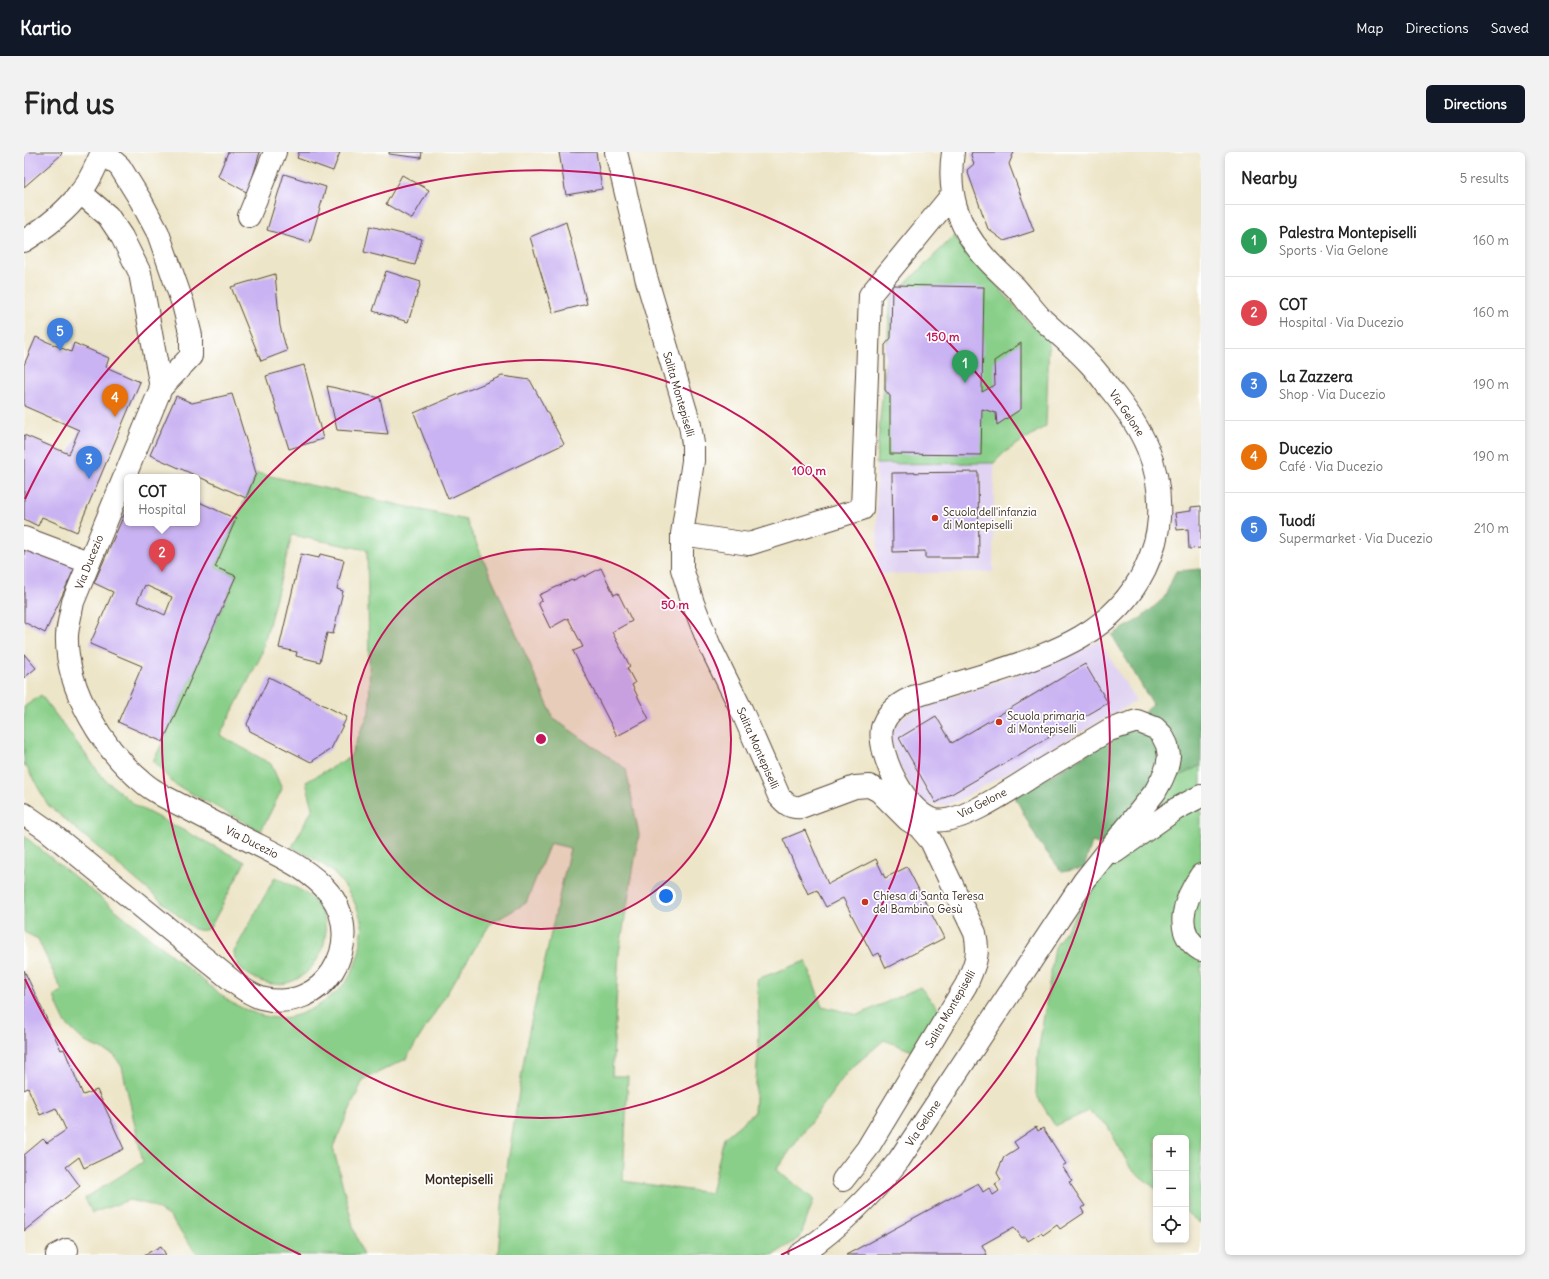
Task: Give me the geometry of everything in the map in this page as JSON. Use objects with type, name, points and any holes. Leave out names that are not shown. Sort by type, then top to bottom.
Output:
[{"type":"street","points":[[24,242],[45,228],[81,193],[102,152],[120,167],[141,201],[158,233],[183,304],[191,336],[191,356],[161,388]]},
{"type":"street","points":[[249,216],[275,152]]},
{"type":"street","name":"Salita Montepiselli","points":[[616,152],[646,277],[690,425],[693,444],[691,481],[682,534],[682,569],[709,644],[741,709],[779,796],[785,803],[792,808],[801,807],[855,788],[869,786],[879,790],[908,820],[922,821],[975,933],[978,945],[978,956],[966,984],[867,1149],[843,1180]]},
{"type":"street","name":"Via Gelone","points":[[809,1252],[872,1193],[899,1160],[1084,881],[1100,863],[1155,792],[1167,767],[1169,756],[1167,745],[1162,735],[1155,728],[1137,721],[1124,724],[1109,730],[982,806],[965,814],[951,818],[922,821],[901,791],[882,748],[882,728],[886,718],[892,710],[902,702],[913,697],[1034,659],[1067,645],[1099,626],[1126,600],[1137,585],[1154,549],[1158,531],[1159,514],[1157,477],[1148,445],[1131,415],[1090,364],[1042,318],[1016,288],[983,256],[965,229],[952,195],[950,169],[953,152]]},
{"type":"street","points":[[81,193],[108,216],[122,237],[140,272],[161,388]]},
{"type":"street","points":[[682,534],[749,544],[862,509],[870,295],[952,195]]},
{"type":"street","name":"Via Ducezio","points":[[125,474],[161,388]]},
{"type":"street","name":"Via Ducezio","points":[[24,814],[47,830],[249,993],[260,998],[272,1000],[293,999],[312,992],[321,985],[336,968],[344,945],[343,923],[337,905],[319,882],[288,861],[163,796],[146,785],[120,760],[107,743],[78,694],[68,657],[67,636],[73,602],[124,476]]},
{"type":"street","points":[[24,538],[88,562]]},
{"type":"street","points":[[1100,863],[1139,836],[1164,816],[1201,796]]},
{"type":"street","points":[[1201,875],[1191,891],[1183,912],[1183,924],[1186,935],[1192,943],[1201,950]]},
{"type":"shaded area","name":"Scuola dell'infanzia di Montepiselli","points":[[994,463],[993,572],[878,574],[876,464]]},
{"type":"shaded area","name":"Scuola primaria di Montepiselli","points":[[1099,640],[1136,701],[959,800],[947,805],[932,805],[924,801],[915,793],[899,765],[891,740],[894,728],[905,716],[918,709],[1054,662],[1078,652]]},
{"type":"green space","points":[[954,236],[1030,324],[1049,340],[1046,426],[1005,452],[994,463],[876,464],[891,298]]},
{"type":"green space","points":[[257,473],[466,520],[554,719],[626,769],[639,835],[619,953],[612,1076],[628,1076],[623,1181],[711,1193],[724,1138],[754,1113],[759,1035],[757,979],[806,961],[822,1006],[858,1015],[920,987],[941,1012],[920,1054],[884,1040],[848,1071],[776,1170],[814,1199],[800,1238],[773,1255],[498,1255],[503,1193],[527,1040],[570,848],[550,843],[526,903],[490,924],[406,1059],[363,1080],[333,1147],[354,1230],[363,1255],[198,1255],[170,1217],[151,1205],[129,1200],[92,1213],[85,1198],[143,1162],[122,1067],[114,1055],[85,1042],[66,1024],[54,996],[62,991],[38,939],[24,932],[24,836],[230,1002],[253,1013],[278,1018],[288,1017],[310,1010],[331,997],[347,981],[357,959],[361,941],[362,926],[354,900],[339,879],[329,869],[292,847],[313,808],[306,782],[350,757],[370,710],[367,550],[292,535],[261,656],[220,735],[271,764],[282,789],[261,831],[174,784],[153,761],[163,742],[236,576],[215,567]]},
{"type":"green space","points":[[1201,569],[1201,765],[1142,795],[1107,847],[1092,842],[1084,868],[1062,872],[1038,841],[1015,797],[1117,736],[1153,705],[1112,635],[1141,618],[1164,598],[1176,571]]},
{"type":"green space","points":[[41,695],[104,779],[138,807],[245,862],[210,928],[206,930],[194,929],[48,805],[26,766],[24,765],[24,707]]},
{"type":"green space","points":[[1201,765],[1201,1224],[1189,1214],[1189,1135],[1153,1135],[1153,1187],[1131,1169],[1107,1125],[1089,1111],[1055,1126],[1036,1094],[1038,1053],[1055,947],[1093,889],[1177,777]]},
{"type":"green space","points":[[275,877],[299,889],[312,899],[322,914],[326,930],[323,947],[315,963],[303,975],[287,983],[270,984],[251,976],[244,971],[237,963],[234,952]]},
{"type":"building","points":[[24,152],[62,152],[61,155],[24,187]]},
{"type":"building","points":[[228,152],[260,152],[248,193],[218,176]]},
{"type":"building","points":[[299,152],[340,152],[333,171],[297,158]]},
{"type":"building","points":[[389,152],[422,152],[421,158],[389,154]]},
{"type":"building","points":[[559,152],[596,152],[602,189],[566,195]]},
{"type":"building","points":[[972,152],[1014,152],[1009,164],[1034,231],[1004,241],[988,229],[967,170],[974,164],[971,155]]},
{"type":"building","points":[[284,174],[326,187],[310,243],[267,230]]},
{"type":"building","points":[[402,175],[429,190],[412,219],[386,204]]},
{"type":"building","points":[[566,222],[587,304],[553,313],[530,237]]},
{"type":"building","points":[[370,226],[422,239],[415,265],[364,252]]},
{"type":"building","points":[[386,271],[421,282],[408,322],[373,311]]},
{"type":"building","points":[[275,274],[280,326],[287,351],[261,361],[231,287]]},
{"type":"building","points":[[892,285],[984,287],[982,392],[995,385],[994,361],[1021,343],[1021,409],[997,425],[996,413],[982,409],[981,455],[890,454],[890,396],[885,390],[885,345],[891,338]]},
{"type":"building","points":[[36,337],[71,352],[74,343],[109,358],[106,367],[140,382],[77,532],[42,517],[38,526],[24,519],[24,435],[69,454],[79,430],[24,406],[24,365]]},
{"type":"building","points":[[304,365],[323,439],[289,449],[266,376]]},
{"type":"building","points":[[502,376],[530,380],[564,444],[448,499],[414,413]]},
{"type":"building","points":[[327,386],[380,398],[388,434],[337,430]]},
{"type":"building","points":[[232,394],[256,473],[246,498],[200,477],[200,474],[192,474],[150,455],[176,396],[192,403]]},
{"type":"building","points":[[978,472],[979,558],[925,558],[925,551],[893,552],[892,473]]},
{"type":"building","points":[[200,502],[236,519],[215,567],[236,576],[163,742],[118,722],[142,666],[90,644],[113,592],[94,583],[124,515],[124,526],[200,526]],"holes":[[[145,585],[172,597],[165,615],[137,602]]]},
{"type":"building","points":[[1201,506],[1201,548],[1189,549],[1188,529],[1177,530],[1175,513],[1191,511],[1191,507]]},
{"type":"building","points":[[24,547],[76,565],[45,633],[24,622]]},
{"type":"building","points":[[301,554],[319,558],[320,554],[344,560],[337,589],[343,591],[333,634],[327,633],[320,662],[296,656],[297,652],[279,648]]},
{"type":"building","points":[[601,568],[614,595],[618,593],[632,621],[612,632],[630,666],[627,668],[635,683],[632,685],[649,719],[617,736],[573,651],[583,647],[568,618],[550,628],[538,603],[542,600],[539,595],[584,575],[584,577]]},
{"type":"building","points":[[24,654],[36,668],[24,678]]},
{"type":"building","points":[[1085,664],[1108,703],[936,803],[899,738],[936,716],[952,743]]},
{"type":"building","points":[[269,677],[347,717],[331,749],[311,762],[250,731],[247,724]]},
{"type":"building","points":[[805,830],[828,884],[876,859],[885,878],[907,867],[944,938],[886,968],[879,953],[873,956],[843,898],[826,907],[817,890],[808,894],[783,839]]},
{"type":"building","points":[[24,970],[61,1050],[64,1049],[83,1095],[97,1090],[124,1149],[84,1168],[79,1157],[66,1167],[80,1186],[24,1231],[24,1155],[43,1139],[47,1143],[66,1130],[56,1108],[40,1115],[28,1088],[24,1090]]},
{"type":"building","points":[[1036,1127],[1038,1131],[1043,1128],[1066,1164],[1062,1166],[1072,1181],[1069,1182],[1085,1206],[1081,1208],[1084,1213],[1060,1229],[1057,1225],[1043,1235],[1041,1233],[1028,1241],[1025,1236],[1022,1238],[1014,1227],[982,1245],[987,1255],[846,1255],[978,1183],[983,1192],[989,1188],[993,1195],[999,1191],[995,1184],[1001,1180],[997,1173],[1004,1157],[1018,1148],[1014,1142]]},
{"type":"building","points":[[161,1246],[166,1255],[144,1255]]},
{"type":"place","name":"Tuodí","points":[[60,351]]},
{"type":"place","name":"Palestra Montepiselli","points":[[965,383]]},
{"type":"place","name":"Ducezio","points":[[115,417]]},
{"type":"place","name":"La Zazzera","points":[[89,479]]},
{"type":"place","name":"Scuola dell'infanzia di Montepiselli","points":[[935,518]]},
{"type":"place","name":"COT","points":[[162,572]]},
{"type":"place","name":"Scuola primaria di Montepiselli","points":[[999,722]]},
{"type":"place","name":"Chiesa di Santa Teresa del Bambino Gesù","points":[[865,902]]},
{"type":"district","name":"Montepiselli","points":[[459,1179]]}]
